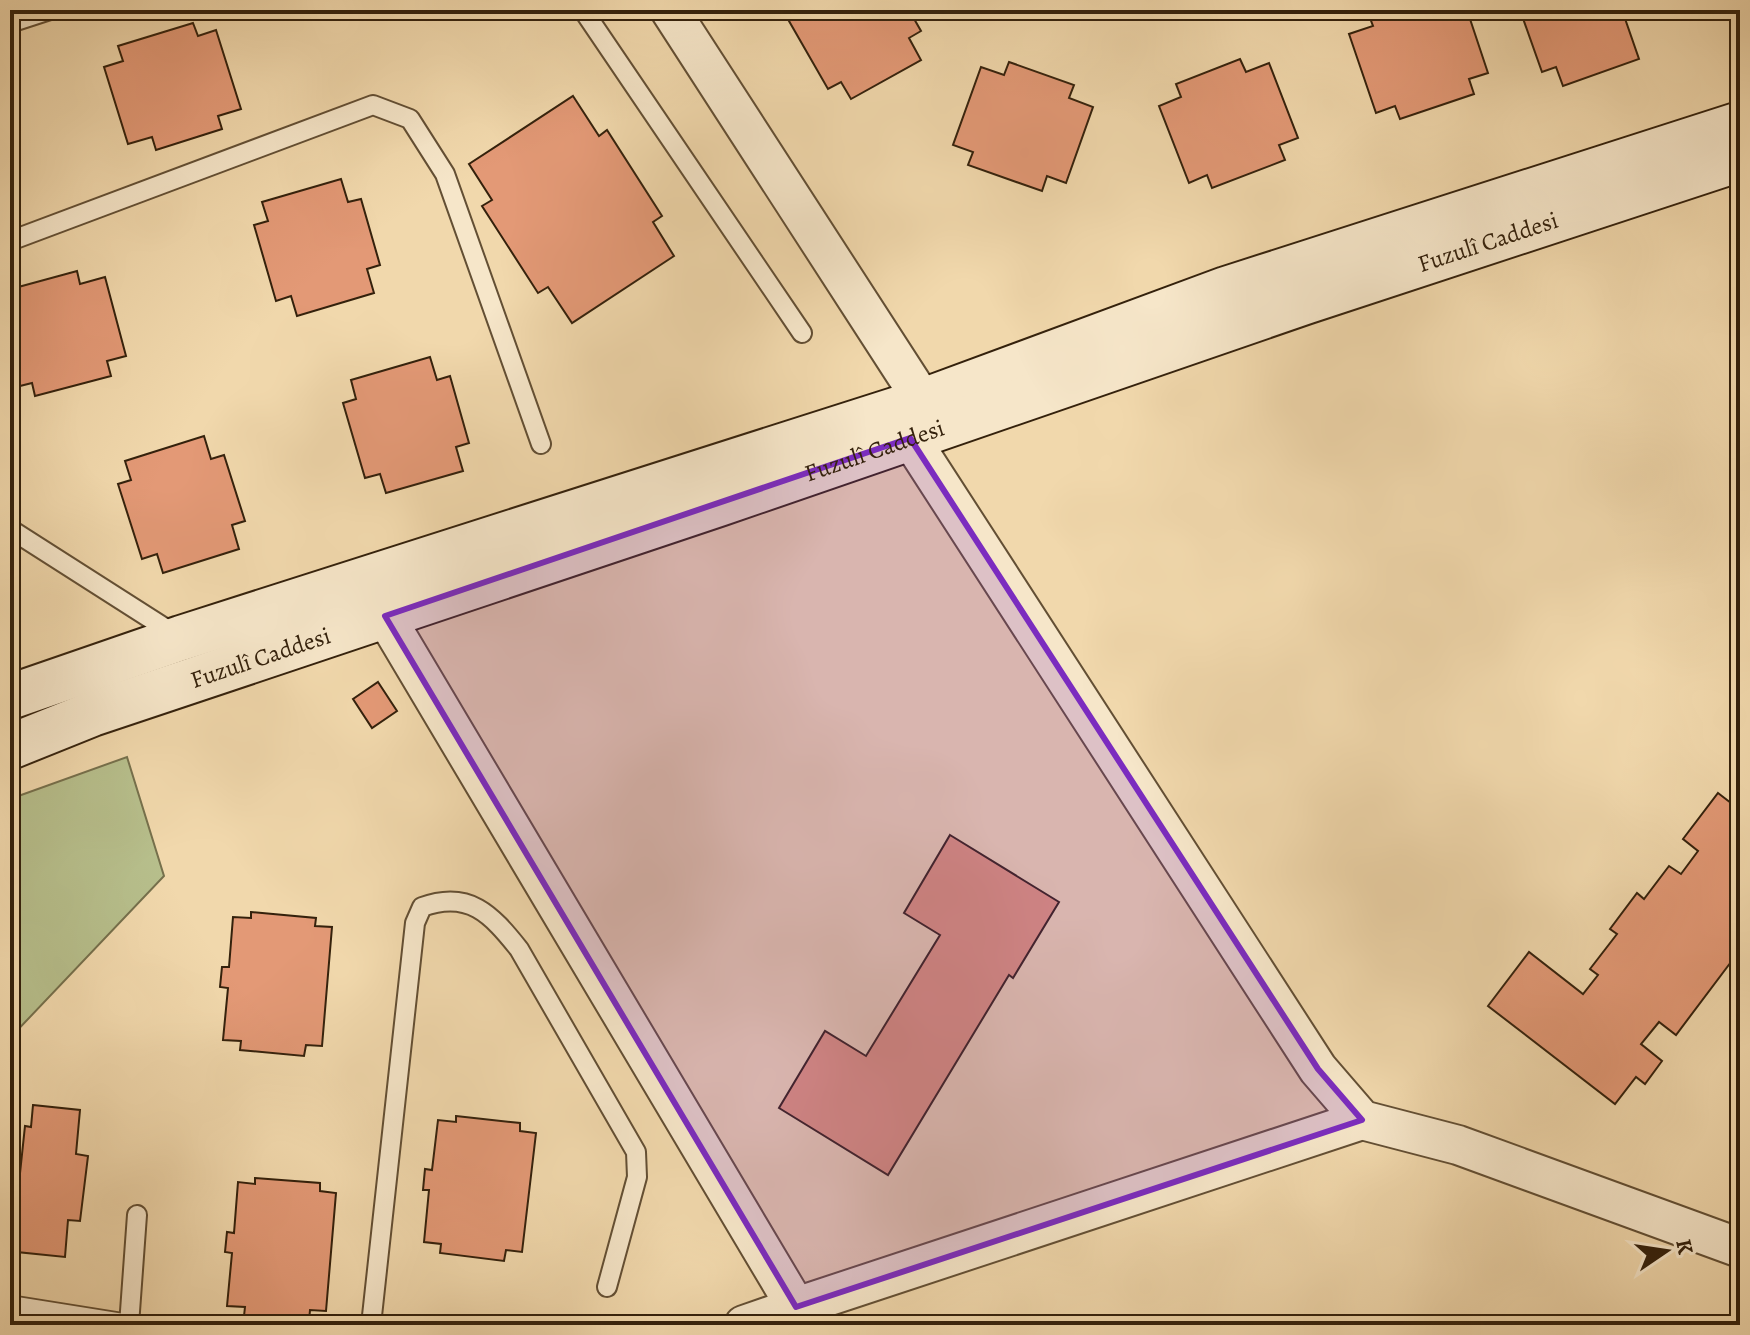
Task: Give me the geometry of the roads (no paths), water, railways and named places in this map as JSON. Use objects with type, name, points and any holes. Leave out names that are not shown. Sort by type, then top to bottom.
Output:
[{"type":"street","points":[[670,10],[916,420],[1318,1069],[1362,1120]]},
{"type":"street","name":"Fuzulî Caddesi","points":[[10,747],[92,714],[385,616],[916,420],[1226,289],[1740,124]]},
{"type":"street","name":"Fuzulî Caddesi","points":[[10,697],[181,638],[1305,302],[1740,159]]},
{"type":"street","points":[[385,616],[796,1307]]},
{"type":"street","points":[[744,1325],[1362,1120],[1458,1145],[1740,1248]]},
{"type":"lane","points":[[10,23],[50,10]]},
{"type":"lane","points":[[583,10],[802,333]]},
{"type":"lane","points":[[10,241],[373,105],[410,119],[445,174],[541,444]]},
{"type":"lane","points":[[10,529],[181,638]]},
{"type":"lane","points":[[371,1325],[415,923],[422,907],[438,902],[462,903],[480,908],[504,930],[519,949],[636,1152],[637,1177],[607,1287]]},
{"type":"lane","points":[[10,1305],[129,1325],[137,1215]]}]
